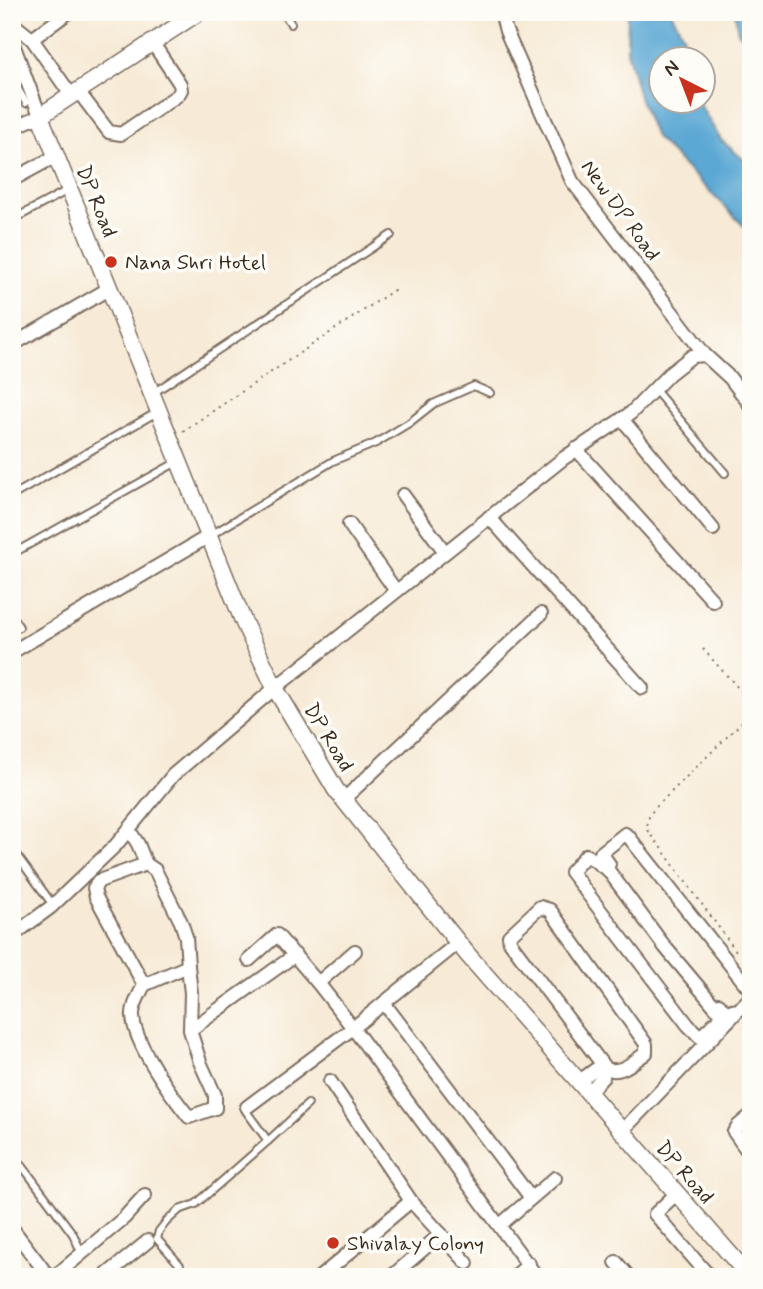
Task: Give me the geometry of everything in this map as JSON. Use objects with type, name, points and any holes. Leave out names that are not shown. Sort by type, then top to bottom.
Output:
[{"type":"street","points":[[32,38],[69,12]]},
{"type":"street","points":[[12,128],[40,116],[199,12]]},
{"type":"street","name":"New DP Road","points":[[501,12],[506,31],[572,181],[705,355],[730,378],[751,406]]},
{"type":"street","points":[[12,23],[32,38],[74,93],[109,132],[121,134],[178,95],[181,90],[180,84],[152,42]]},
{"type":"street","points":[[12,41],[40,116]]},
{"type":"street","name":"DP Road","points":[[40,116],[244,623],[275,688],[336,788],[458,943],[593,1079],[622,1131],[750,1277]]},
{"type":"street","points":[[12,180],[56,156]]},
{"type":"street","points":[[12,345],[110,288]]},
{"type":"street","points":[[17,933],[53,905],[129,830],[173,775],[275,688],[576,449],[622,419],[692,356],[705,355]]},
{"type":"street","points":[[622,419],[713,529]]},
{"type":"street","points":[[576,449],[713,601]]},
{"type":"street","points":[[403,495],[445,552]]},
{"type":"street","points":[[489,517],[642,688]]},
{"type":"street","points":[[349,524],[396,592]]},
{"type":"street","points":[[12,652],[209,536]]},
{"type":"street","points":[[336,788],[541,614]]},
{"type":"street","points":[[129,830],[146,864],[155,870],[186,937],[191,993],[190,1030],[215,1096],[215,1108],[189,1117],[170,1093],[140,1041],[133,1016],[144,985],[188,966]]},
{"type":"street","points":[[622,1131],[727,1016],[750,990],[625,834],[601,853],[727,1016]]},
{"type":"street","points":[[727,1016],[665,947],[608,870],[596,859],[586,855],[571,872],[700,1037],[727,1016],[751,997]]},
{"type":"street","points":[[144,985],[96,897],[94,888],[99,881],[146,864]]},
{"type":"street","points":[[540,907],[550,910],[646,1044],[646,1053],[619,1071],[593,1079],[510,942],[509,936],[540,907]]},
{"type":"street","points":[[249,960],[277,935],[353,1028],[537,1277]]},
{"type":"street","points":[[247,1107],[353,1028],[458,943]]},
{"type":"street","points":[[318,983],[355,951]]},
{"type":"street","points":[[190,1030],[295,955]]},
{"type":"street","points":[[384,1003],[531,1198]]},
{"type":"street","points":[[330,1081],[411,1201],[467,1263]]},
{"type":"street","points":[[751,1115],[734,1132],[751,1156]]},
{"type":"street","points":[[500,1224],[555,1178]]},
{"type":"street","points":[[677,1193],[655,1214],[710,1277]]},
{"type":"street","points":[[12,1228],[52,1277],[124,1218],[145,1195]]},
{"type":"street","points":[[320,1277],[411,1201]]},
{"type":"street","points":[[391,1277],[440,1234]]},
{"type":"street","points":[[104,1277],[148,1241]]},
{"type":"street","points":[[616,1262],[629,1277]]},
{"type":"street","points":[[513,1277],[528,1264]]},
{"type":"lane","points":[[283,12],[291,24]]},
{"type":"lane","points":[[12,79],[26,103]]},
{"type":"lane","points":[[12,220],[70,190]]},
{"type":"lane","points":[[153,393],[391,235]]},
{"type":"lane","points":[[209,536],[333,461],[376,443],[409,423],[433,404],[474,386],[490,393]]},
{"type":"lane","points":[[654,389],[725,473]]},
{"type":"lane","points":[[12,496],[159,411]]},
{"type":"lane","points":[[12,554],[179,461]]},
{"type":"lane","points":[[12,616],[19,627],[12,631]]},
{"type":"lane","points":[[12,849],[53,905]]},
{"type":"lane","points":[[12,914],[17,933]]},
{"type":"lane","points":[[180,1265],[157,1239],[159,1231],[179,1210],[196,1204],[309,1104]]},
{"type":"lane","points":[[247,1107],[246,1111],[268,1142]]},
{"type":"lane","points":[[12,1152],[73,1234],[82,1254]]},
{"type":"path","points":[[170,439],[397,288]]},
{"type":"path","points":[[703,649],[748,699],[744,720],[649,814],[647,821],[648,830],[735,950]]},
{"type":"water","points":[[628,12],[671,12],[683,35],[684,46],[648,46],[648,116],[706,116],[721,140],[751,166],[751,233],[655,137],[639,97],[627,50]]},
{"type":"water","points":[[735,12],[751,12],[751,44],[738,32]]},
{"type":"place","name":"Nana Shri Hotel","points":[[111,262]]},
{"type":"place","name":"Shivalay Colony","points":[[333,1243]]}]
